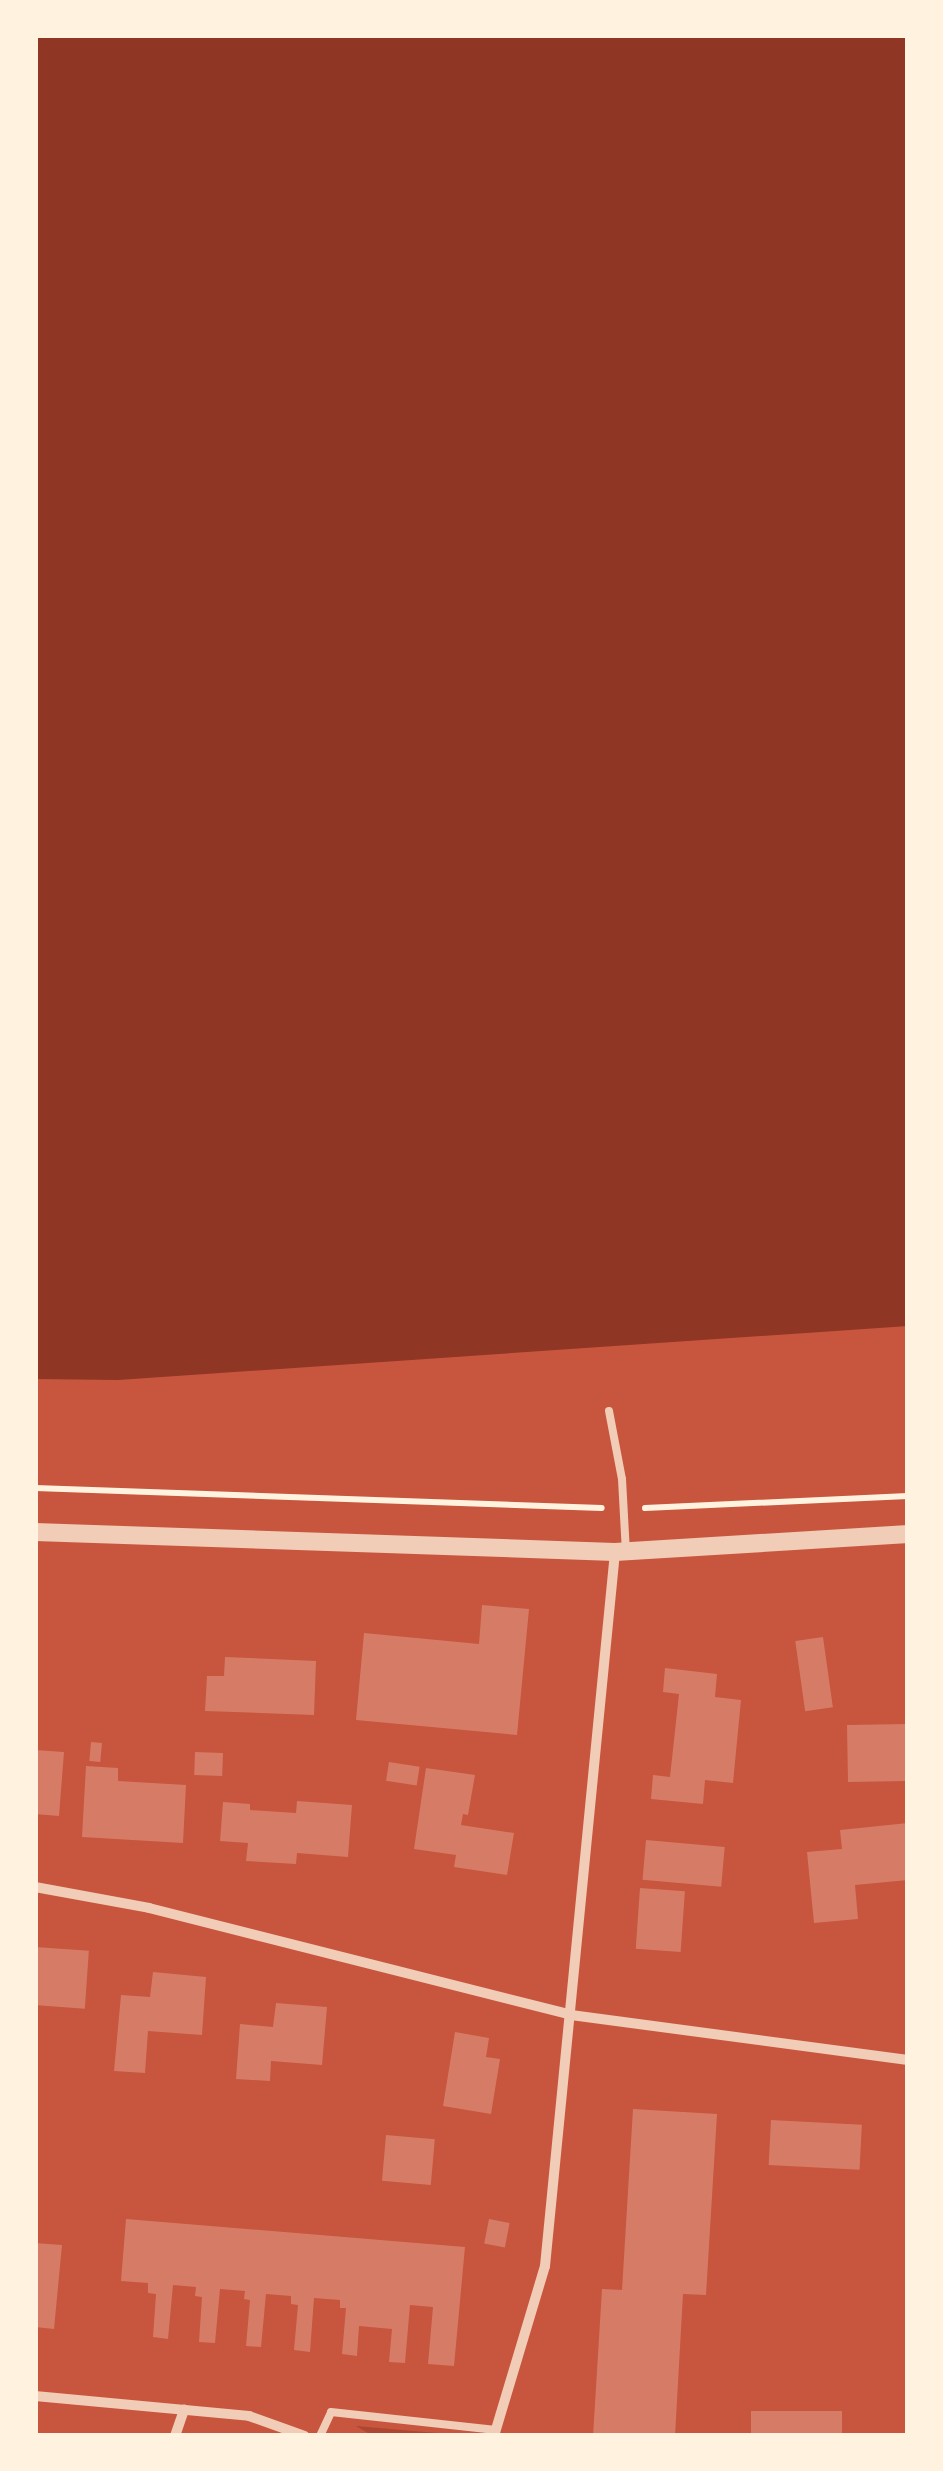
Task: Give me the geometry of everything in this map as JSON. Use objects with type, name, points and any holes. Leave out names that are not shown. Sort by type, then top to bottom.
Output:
[{"type":"street","points":[[35,1532],[620,1552],[908,1534]]},
{"type":"street","points":[[495,2433],[545,2266],[620,1552]]},
{"type":"street","points":[[35,1887],[150,1908],[571,2015],[908,2060]]},
{"type":"street","points":[[35,2396],[249,2416],[304,2436]]},
{"type":"street","points":[[175,2436],[184,2410]]},
{"type":"lane","points":[[609,1411],[624,1508],[620,1552]]},
{"type":"lane","points":[[320,2436],[331,2412],[495,2433]]},
{"type":"path","points":[[35,1488],[624,1508],[908,1496]]},
{"type":"shaded area","points":[[35,35],[908,35],[908,1326],[118,1380],[35,1379]]},
{"type":"shaded area","points":[[356,2426],[472,2436],[373,2436]]},
{"type":"building","points":[[482,1605],[529,1609],[517,1735],[356,1720],[364,1633],[479,1644]]},
{"type":"building","points":[[823,1637],[833,1707],[805,1711],[795,1641]]},
{"type":"building","points":[[225,1657],[316,1661],[314,1715],[205,1711],[207,1676],[224,1676]]},
{"type":"building","points":[[665,1668],[717,1674],[715,1697],[741,1700],[733,1783],[705,1780],[703,1804],[651,1799],[653,1775],[670,1777],[679,1694],[663,1692]]},
{"type":"building","points":[[907,1724],[908,1781],[848,1782],[847,1725]]},
{"type":"building","points":[[91,1742],[102,1743],[100,1762],[89,1761]]},
{"type":"building","points":[[35,1750],[64,1752],[59,1816],[35,1814]]},
{"type":"building","points":[[195,1752],[223,1753],[222,1776],[194,1775]]},
{"type":"building","points":[[389,1762],[420,1767],[417,1786],[386,1781]]},
{"type":"building","points":[[86,1766],[118,1768],[118,1781],[186,1785],[183,1843],[82,1837]]},
{"type":"building","points":[[426,1768],[475,1775],[468,1815],[463,1814],[461,1825],[514,1833],[507,1875],[454,1867],[456,1855],[414,1849]]},
{"type":"building","points":[[297,1801],[352,1805],[348,1857],[297,1853],[296,1864],[246,1861],[248,1843],[220,1841],[223,1802],[250,1804],[250,1810],[296,1813]]},
{"type":"building","points":[[908,1823],[908,1880],[855,1885],[858,1919],[814,1923],[807,1852],[842,1849],[840,1830]]},
{"type":"building","points":[[646,1840],[725,1847],[721,1887],[643,1880]]},
{"type":"building","points":[[640,1888],[685,1891],[681,1952],[636,1949]]},
{"type":"building","points":[[35,1947],[89,1951],[85,2009],[35,2005]]},
{"type":"building","points":[[153,1972],[206,1977],[202,2035],[148,2031],[145,2073],[114,2071],[121,1995],[150,1997]]},
{"type":"building","points":[[276,2003],[327,2007],[322,2065],[271,2061],[270,2081],[236,2079],[240,2024],[273,2027]]},
{"type":"building","points":[[455,2032],[489,2038],[486,2057],[500,2059],[491,2114],[443,2106]]},
{"type":"building","points":[[633,2109],[717,2114],[706,2295],[683,2294],[675,2436],[593,2436],[602,2289],[622,2290]]},
{"type":"building","points":[[771,2120],[862,2125],[860,2170],[769,2165]]},
{"type":"building","points":[[386,2135],[435,2139],[431,2185],[382,2181]]},
{"type":"building","points":[[126,2219],[465,2247],[454,2366],[428,2364],[433,2307],[410,2305],[405,2363],[389,2362],[392,2329],[359,2326],[357,2356],[342,2354],[346,2308],[340,2308],[340,2300],[314,2298],[310,2352],[294,2350],[298,2305],[291,2304],[291,2296],[266,2294],[261,2347],[246,2346],[250,2300],[244,2299],[245,2291],[220,2289],[215,2343],[199,2342],[202,2297],[195,2296],[196,2287],[173,2285],[168,2339],[153,2337],[156,2294],[148,2293],[148,2283],[121,2281]]},
{"type":"building","points":[[489,2219],[510,2223],[505,2248],[484,2244]]},
{"type":"building","points":[[35,2243],[62,2245],[54,2329],[35,2327]]},
{"type":"building","points":[[751,2411],[842,2411],[842,2436],[751,2436]]}]
